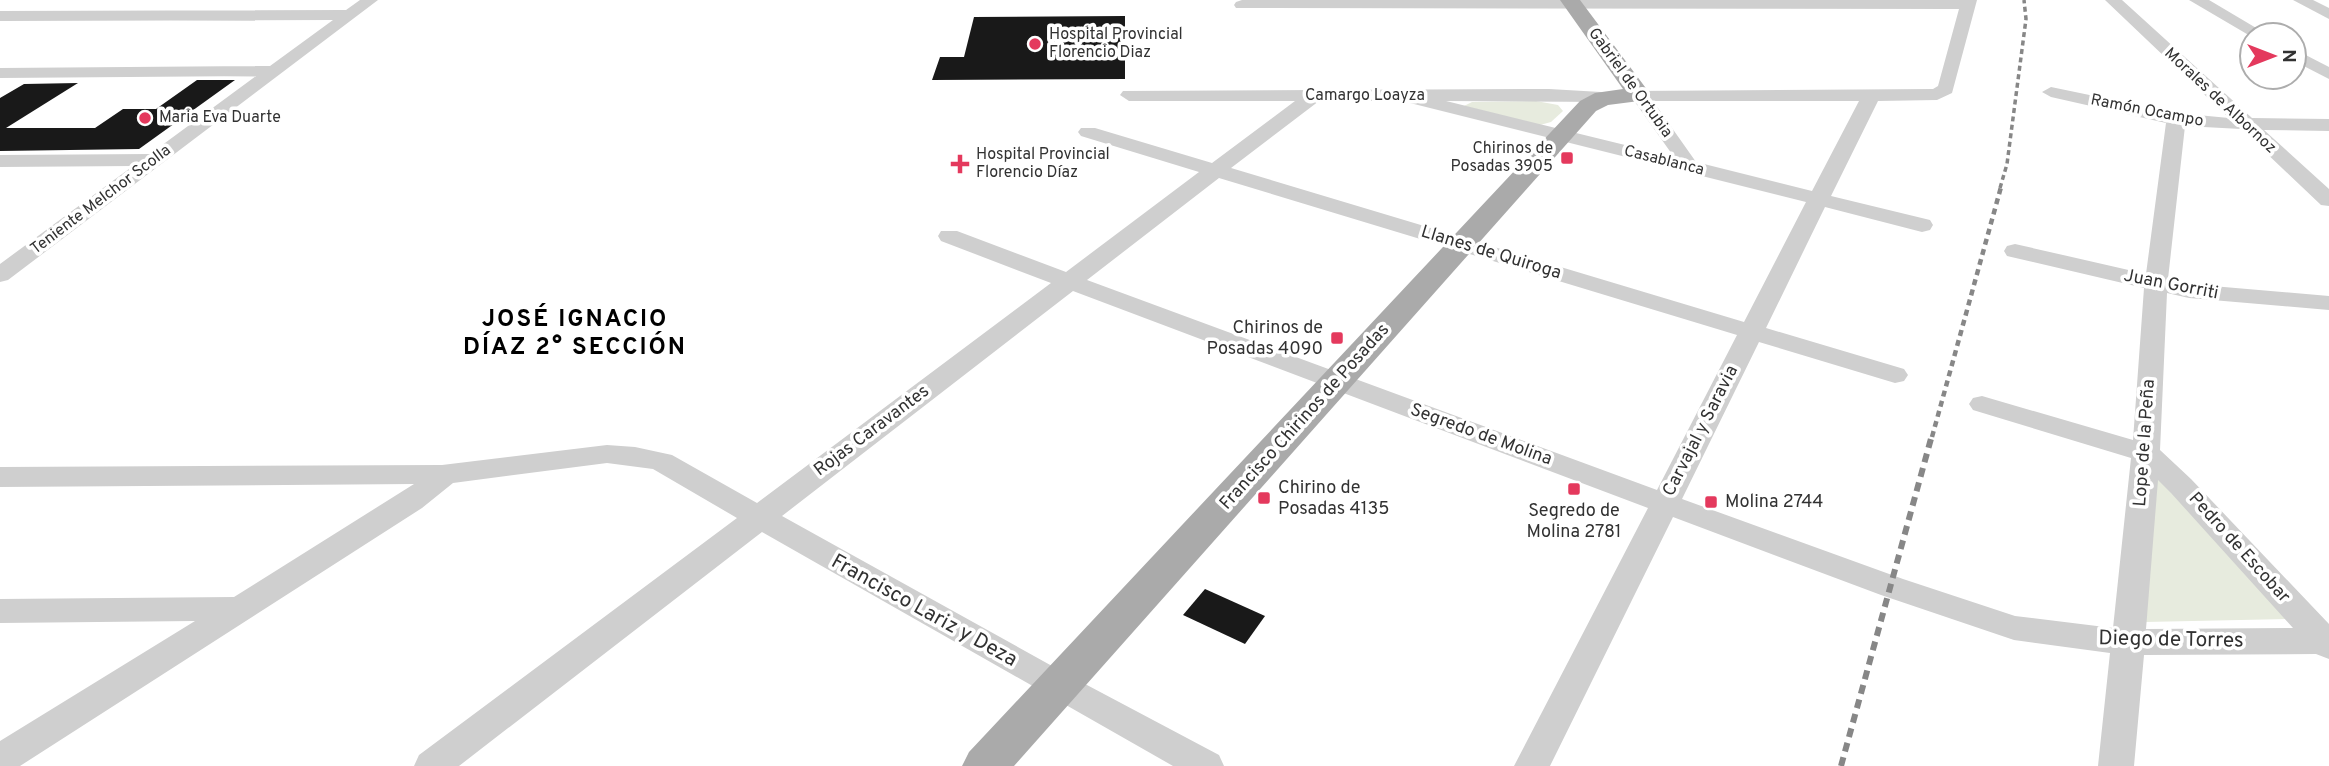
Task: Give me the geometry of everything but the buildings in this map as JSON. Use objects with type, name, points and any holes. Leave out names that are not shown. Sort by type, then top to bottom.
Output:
[{"type":"main road","name":"Gabriel de Ortubia","points":[[1572,2],[1639,95]]},
{"type":"main road","points":[[1601,99],[1639,95]]},
{"type":"main road","name":"Francisco Chirinos de Posadas","points":[[985,766],[1588,106],[1601,99]]},
{"type":"street","name":"Teniente Melchor Scolla","points":[[0,275],[10,260],[154,160],[370,0]]},
{"type":"street","name":"Morales de Albornoz","points":[[2113,0],[2329,200]]},
{"type":"street","points":[[2197,0],[2238,23]]},
{"type":"street","points":[[2301,0],[2329,14]]},
{"type":"street","points":[[1242,5],[1969,2],[1946,89],[1925,96],[1639,95]]},
{"type":"street","points":[[0,16],[351,15]]},
{"type":"street","points":[[2308,62],[2329,74]]},
{"type":"street","points":[[0,83],[8,73],[276,71]]},
{"type":"street","name":"Ramón Ocampo","points":[[2051,92],[2176,120],[2245,125],[2329,125]]},
{"type":"street","name":"Camargo Loayza","points":[[1129,95],[1549,95],[1601,99]]},
{"type":"street","name":"Gabriel de Ortubia","points":[[1639,95],[1683,155],[1688,167]]},
{"type":"street","name":"Rojas Caravantes","points":[[432,766],[1313,96]]},
{"type":"street","name":"Casablanca","points":[[1406,96],[1923,225]]},
{"type":"street","name":"Carvajal y Saravia","points":[[1532,766],[1871,96]]},
{"type":"street","name":"Lope de la Peña","points":[[2116,766],[2146,453],[2156,285],[2176,120]]},
{"type":"street","name":"Llanes de Quiroga","points":[[1087,132],[1895,375]]},
{"type":"street","points":[[0,161],[154,160]]},
{"type":"street","name":"Segredo de Molina","points":[[949,236],[1892,587],[2014,628]]},
{"type":"street","name":"Juan Gorriti","points":[[2015,251],[2156,285],[2226,296],[2329,303]]},
{"type":"street","points":[[1982,404],[2146,453]]},
{"type":"street","name":"Pedro de Escobar","points":[[2146,453],[2181,485],[2327,643]]},
{"type":"street","name":"Francisco Lariz y Deza","points":[[0,477],[445,474],[592,454],[643,456],[662,462],[1058,686],[1206,766]]},
{"type":"street","points":[[0,760],[412,501],[445,474]]},
{"type":"street","points":[[0,611],[239,609]]},
{"type":"street","name":"Diego de Torres","points":[[2014,628],[2127,642],[2327,643]]},
{"type":"shaded area","points":[[1536,101],[1558,105],[1563,111],[1551,122],[1540,125],[1464,106],[1472,102]]},
{"type":"shaded area","points":[[2147,463],[2292,619],[2145,622]]},
{"type":"railway","points":[[2000,188],[2007,164],[2026,19],[2024,0]]},
{"type":"railway","points":[[1932,437],[2001,187]]},
{"type":"railway","points":[[1841,766],[1932,435]]},
{"type":"place","name":"Hospital Provincial Florencio Diaz","points":[[1035,44]]},
{"type":"place","name":"Maria Eva Duarte","points":[[145,118]]},
{"type":"place","name":"Chirinos de Posadas 3905","points":[[1567,158]]},
{"type":"place","name":"Hospital Provincial Florencio Díaz","points":[[960,164]]},
{"type":"place","name":"Chirinos de Posadas 4090","points":[[1337,338]]},
{"type":"place","name":"Segredo de Molina 2781","points":[[1574,489]]},
{"type":"place","name":"Chirino de Posadas 4135","points":[[1264,498]]},
{"type":"place","name":"Molina 2744","points":[[1711,502]]},
{"type":"district","name":"JOSÉ IGNACIO DÍAZ 2° SECCIÓN","points":[[575,334]]}]
